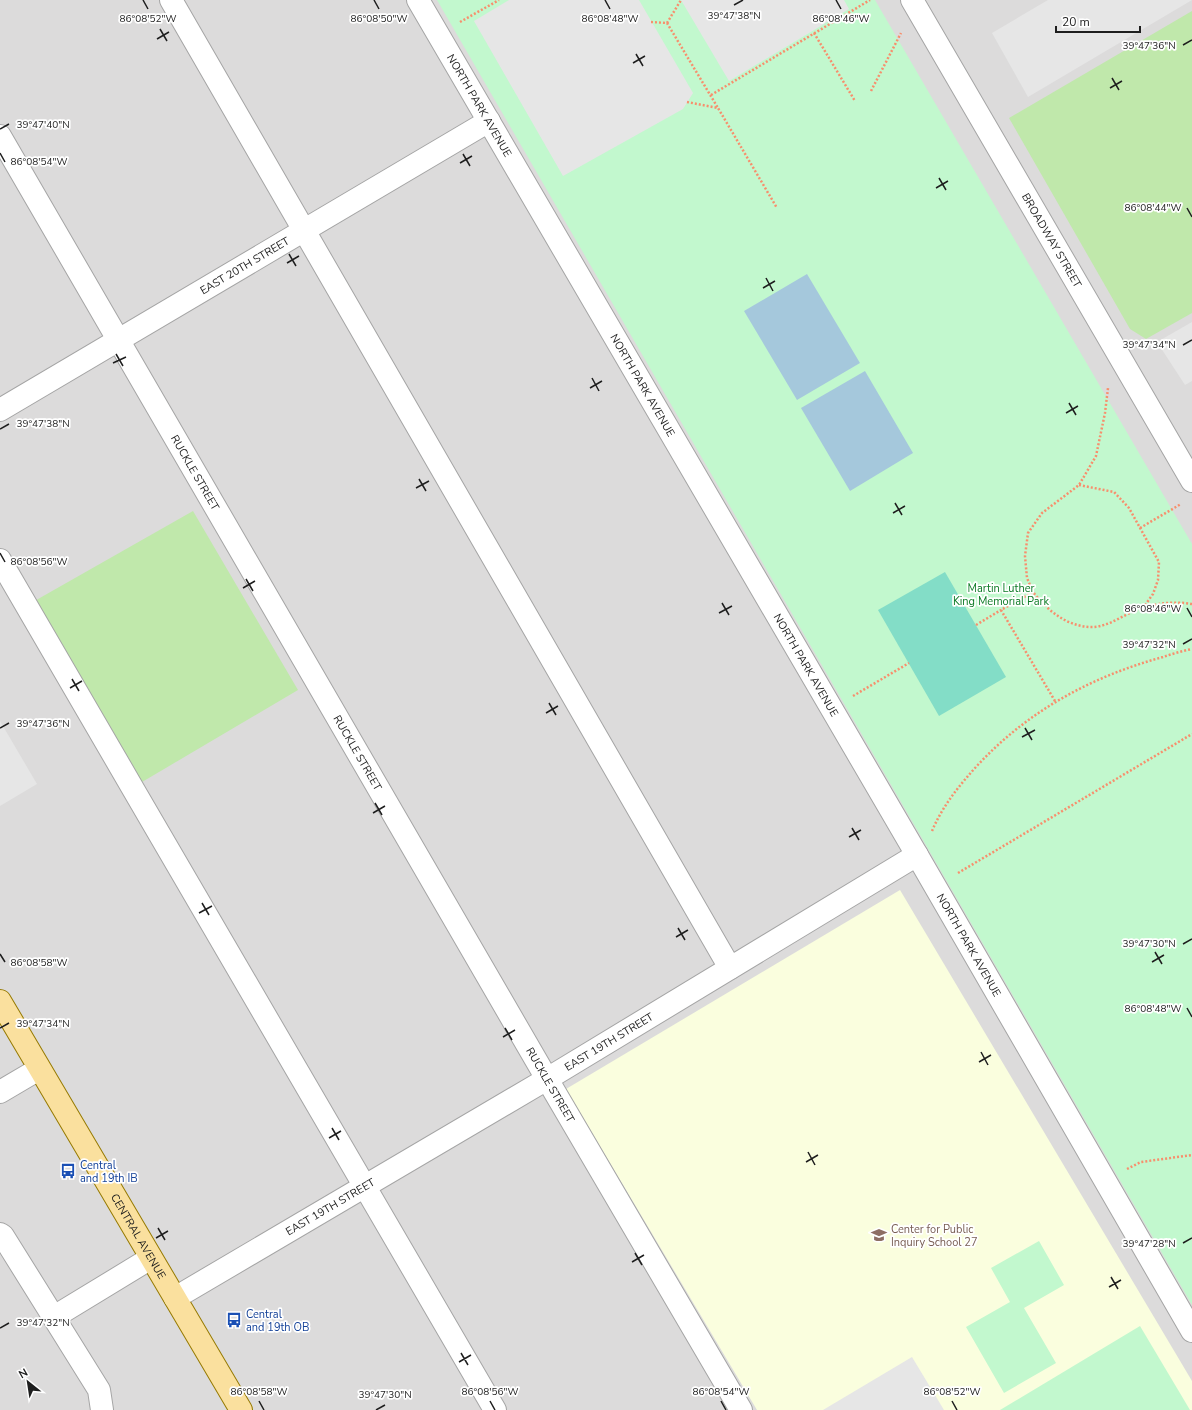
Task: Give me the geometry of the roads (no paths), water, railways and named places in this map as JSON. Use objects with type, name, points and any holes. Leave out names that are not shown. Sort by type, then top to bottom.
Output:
[{"type":"main road","name":"CENTRAL AVENUE","points":[[0,1001],[241,1410]]},
{"type":"street","points":[[171,0],[730,968]]},
{"type":"street","name":"NORTH PARK AVENUE","points":[[418,0],[917,855],[1192,1331]]},
{"type":"street","name":"BROADWAY STREET","points":[[912,0],[1192,481]]},
{"type":"street","name":"EAST 20TH STREET","points":[[0,410],[489,121]]},
{"type":"street","name":"RUCKLE STREET","points":[[0,136],[547,1079],[741,1410]]},
{"type":"street","points":[[0,560],[155,828],[366,1185],[495,1410]]},
{"type":"street","name":"EAST 19TH STREET","points":[[175,1298],[547,1079],[917,855]]},
{"type":"street","points":[[0,1092],[39,1069]]},
{"type":"street","points":[[0,1234],[3,1236],[99,1390],[102,1410]]},
{"type":"street","points":[[54,1317],[151,1258]]},
{"type":"water","points":[[807,274],[860,363],[797,400],[744,311]]},
{"type":"water","points":[[865,371],[913,453],[850,491],[801,408]]},
{"type":"place","name":"Central and 19th IB","points":[[68,1171]]},
{"type":"place","name":"Center for Public Inquiry School 27","points":[[879,1235]]},
{"type":"place","name":"Central and 19th OB","points":[[234,1320]]},
{"type":"park label","name":"Martin Luther King Memorial Park","points":[[1001,594]]}]
